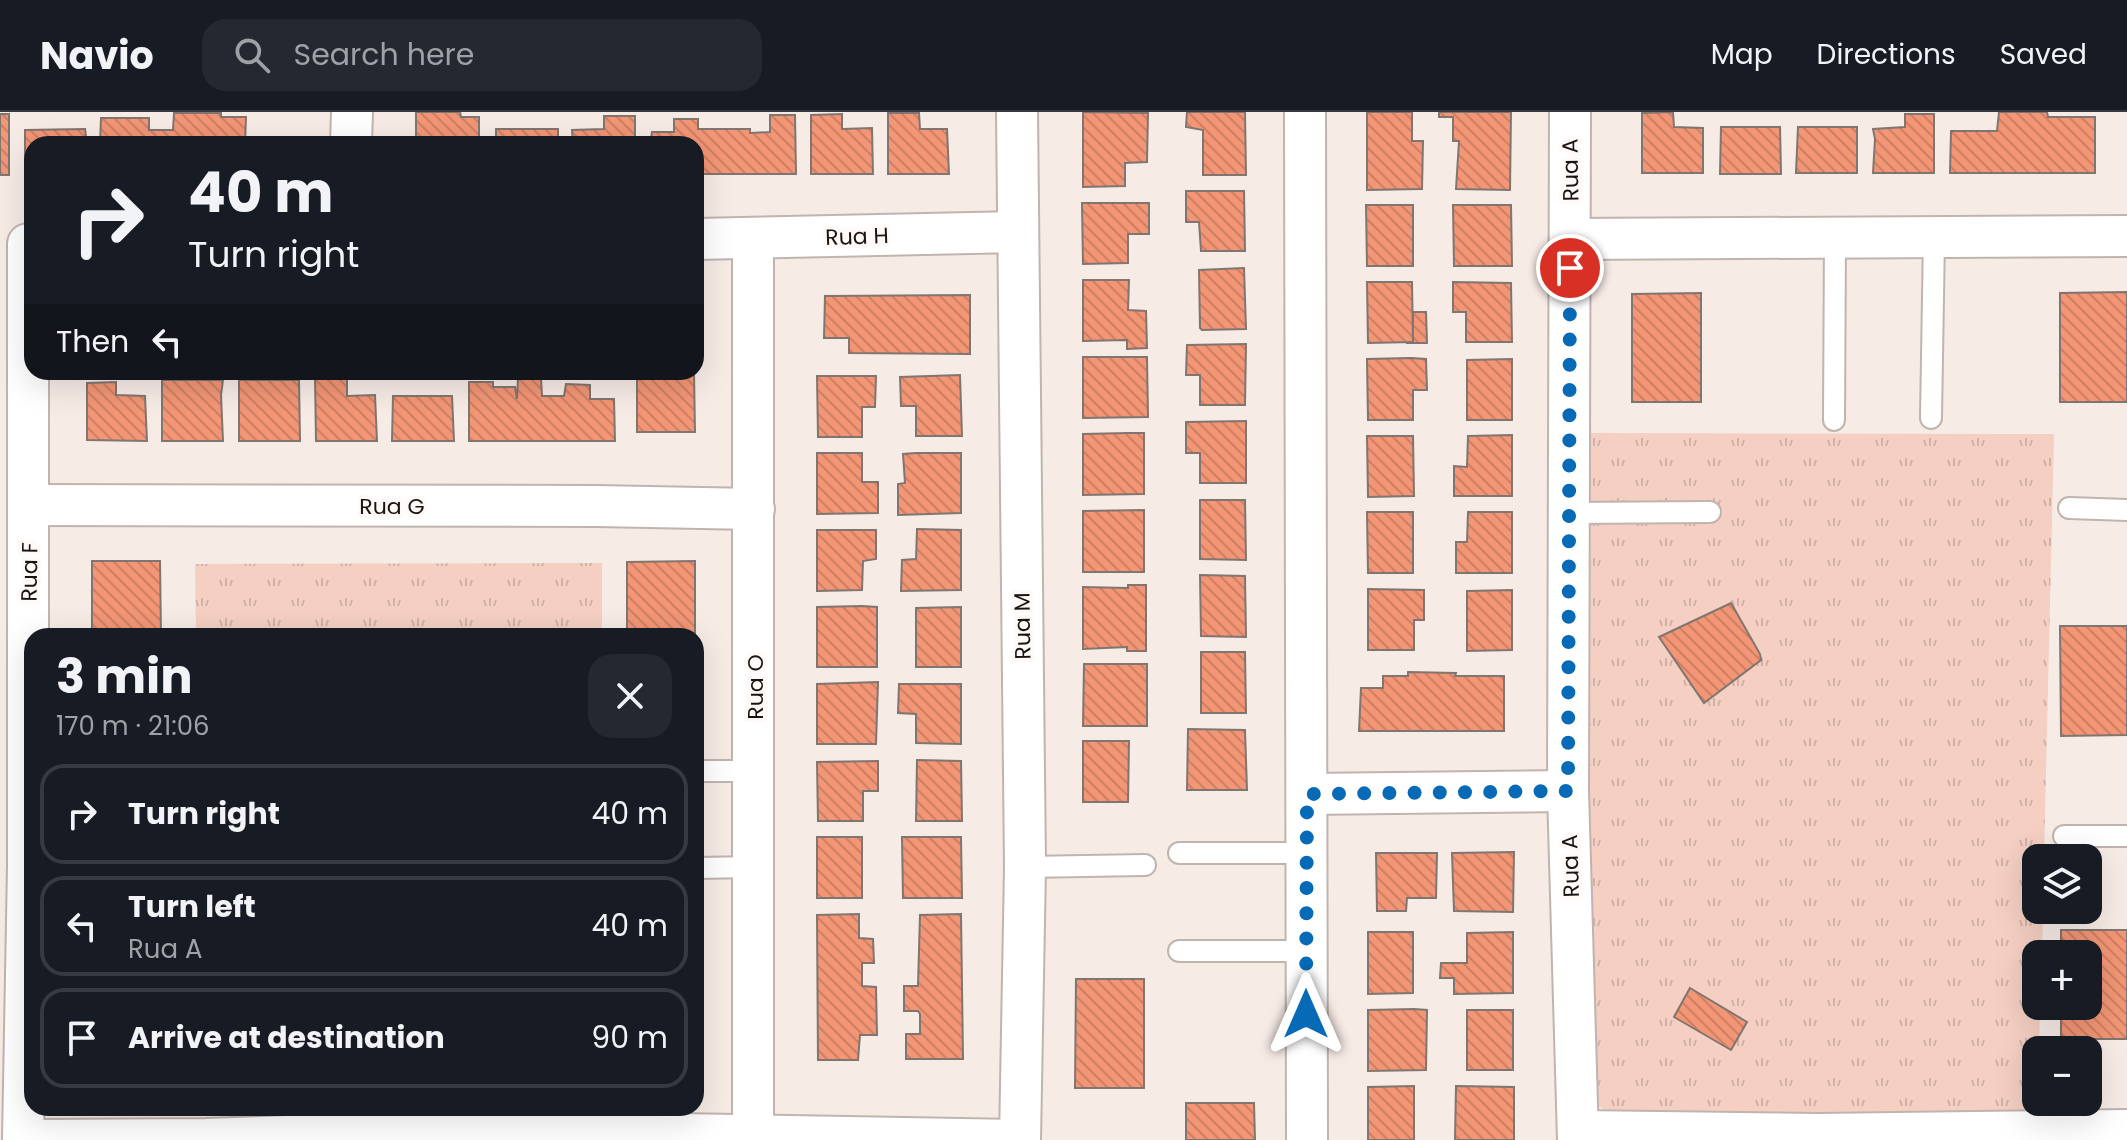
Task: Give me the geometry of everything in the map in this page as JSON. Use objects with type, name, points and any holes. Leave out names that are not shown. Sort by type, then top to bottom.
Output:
[{"type":"street","points":[[351,136],[352,112]]},
{"type":"street","name":"Rua M","points":[[1017,112],[1025,867],[1020,1140]]},
{"type":"street","points":[[1305,112],[1307,1140]]},
{"type":"street","name":"Rua A","points":[[1570,112],[1568,791],[1578,1135]]},
{"type":"street","name":"Rua H","points":[[704,239],[1018,232]]},
{"type":"street","points":[[1571,239],[2127,236]]},
{"type":"street","name":"Rua O","points":[[753,240],[753,1134]]},
{"type":"street","name":"Rua F","points":[[20,244],[24,348]]},
{"type":"street","name":"Rua F","points":[[25,380],[30,628]]},
{"type":"street","name":"Rua G","points":[[30,505],[754,509]]},
{"type":"street","points":[[1307,794],[1568,791]]},
{"type":"street","name":"Rua F","points":[[23,1140],[24,1101]]},
{"type":"street","points":[[1578,1135],[2127,1130]]},
{"type":"street","points":[[41,1140],[753,1134],[1020,1140]]},
{"type":"street","points":[[0,1140],[15,1140]]},
{"type":"lane","points":[[1931,418],[1934,237]]},
{"type":"lane","points":[[1834,420],[1835,238]]},
{"type":"lane","points":[[2069,508],[2127,510]]},
{"type":"lane","points":[[1570,513],[1710,512]]},
{"type":"lane","points":[[704,771],[754,771]]},
{"type":"lane","points":[[2064,836],[2127,836]]},
{"type":"lane","points":[[1179,853],[1306,853]]},
{"type":"lane","points":[[1025,867],[1145,865]]},
{"type":"lane","points":[[704,868],[755,867]]},
{"type":"lane","points":[[1179,951],[1306,951]]},
{"type":"green space","points":[[1586,433],[2054,434],[2044,844],[2022,844],[2022,924],[2043,924],[2042,940],[2022,940],[2022,1020],[2040,1020],[2039,1036],[2022,1036],[2022,1116],[1617,1116],[1596,1105],[1585,1084]]},
{"type":"green space","points":[[602,563],[602,628],[196,628],[195,564]]},
{"type":"building","points":[[416,112],[460,112],[461,117],[479,117],[479,136],[416,136]]},
{"type":"building","points":[[1083,112],[1148,113],[1147,162],[1125,163],[1125,186],[1083,187]]},
{"type":"building","points":[[1187,112],[1245,112],[1246,175],[1203,175],[1203,130],[1186,127]]},
{"type":"building","points":[[1367,112],[1412,112],[1412,141],[1423,141],[1422,189],[1367,190]]},
{"type":"building","points":[[1439,112],[1511,112],[1510,190],[1456,189],[1459,141],[1453,141],[1453,117],[1439,117]]},
{"type":"building","points":[[1673,112],[1674,127],[1703,128],[1703,173],[1642,173],[1642,113]]},
{"type":"building","points":[[1999,112],[2047,112],[2048,117],[2095,117],[2095,173],[1950,173],[1951,131],[1997,131]]},
{"type":"building","points":[[174,113],[221,113],[221,117],[246,117],[245,136],[100,136],[101,118],[149,118],[149,130],[173,130]]},
{"type":"building","points":[[888,113],[919,113],[920,129],[947,129],[949,174],[888,174]]},
{"type":"building","points":[[0,114],[9,114],[9,175],[0,175]]},
{"type":"building","points":[[842,114],[842,129],[872,128],[873,174],[811,174],[811,115]]},
{"type":"building","points":[[1905,114],[1934,114],[1934,173],[1873,173],[1873,129],[1905,127]]},
{"type":"building","points":[[770,115],[795,115],[796,174],[704,174],[704,136],[651,136],[652,132],[674,132],[674,119],[698,119],[698,129],[770,132]]},
{"type":"building","points":[[604,116],[635,116],[635,136],[572,136],[572,130],[604,129]]},
{"type":"building","points":[[1721,127],[1780,127],[1781,174],[1720,174]]},
{"type":"building","points":[[1798,127],[1857,127],[1857,173],[1796,173]]},
{"type":"building","points":[[85,129],[86,136],[25,136],[25,130]]},
{"type":"building","points":[[496,129],[558,129],[558,136],[496,136]]},
{"type":"building","points":[[1186,191],[1244,191],[1245,251],[1201,251],[1199,222],[1186,222]]},
{"type":"building","points":[[1082,203],[1149,203],[1149,234],[1128,234],[1128,263],[1083,264]]},
{"type":"building","points":[[1366,205],[1413,205],[1413,266],[1367,266]]},
{"type":"building","points":[[1453,205],[1511,205],[1512,266],[1454,266]]},
{"type":"building","points":[[1244,268],[1246,329],[1202,330],[1199,270]]},
{"type":"building","points":[[1083,280],[1129,280],[1128,310],[1146,311],[1147,348],[1127,349],[1127,340],[1083,341]]},
{"type":"building","points":[[1367,282],[1412,282],[1413,342],[1368,343]]},
{"type":"building","points":[[1453,282],[1511,283],[1512,342],[1466,342],[1466,312],[1453,312]]},
{"type":"building","points":[[2127,292],[2127,402],[2060,402],[2060,293]]},
{"type":"building","points":[[1701,293],[1701,402],[1632,402],[1632,294]]},
{"type":"building","points":[[970,295],[970,354],[849,353],[849,338],[824,338],[825,296]]},
{"type":"building","points":[[1413,312],[1426,312],[1427,343],[1406,343],[1413,342]]},
{"type":"building","points":[[1246,344],[1245,405],[1200,405],[1200,375],[1186,375],[1187,345]]},
{"type":"building","points":[[1083,357],[1147,357],[1148,417],[1083,418]]},
{"type":"building","points":[[1367,359],[1426,359],[1427,390],[1413,390],[1413,420],[1368,420]]},
{"type":"building","points":[[1512,359],[1512,420],[1467,420],[1467,360]]},
{"type":"building","points":[[960,375],[962,436],[916,436],[916,406],[901,406],[900,377]]},
{"type":"building","points":[[817,376],[876,376],[875,407],[862,407],[862,437],[818,437]]},
{"type":"building","points":[[162,380],[223,380],[223,441],[162,441]]},
{"type":"building","points":[[239,380],[299,380],[300,441],[239,441]]},
{"type":"building","points":[[315,380],[347,380],[347,396],[375,395],[377,441],[316,441]]},
{"type":"building","points":[[518,380],[541,380],[542,396],[564,396],[566,384],[590,385],[590,399],[614,399],[615,441],[469,441],[469,382],[493,382],[493,387],[515,387],[517,399]]},
{"type":"building","points":[[637,380],[694,380],[695,432],[637,432]]},
{"type":"building","points":[[116,382],[116,395],[145,396],[147,441],[87,440],[87,383]]},
{"type":"building","points":[[393,396],[452,396],[454,441],[392,441]]},
{"type":"building","points":[[1246,421],[1246,483],[1200,483],[1200,453],[1186,453],[1186,422]]},
{"type":"building","points":[[1144,433],[1144,494],[1083,495],[1083,434]]},
{"type":"building","points":[[1512,435],[1512,496],[1454,496],[1454,466],[1467,467],[1468,436]]},
{"type":"building","points":[[1367,436],[1413,436],[1414,496],[1368,497]]},
{"type":"building","points":[[817,453],[862,453],[862,482],[878,482],[878,513],[817,514]]},
{"type":"building","points":[[961,453],[961,513],[898,515],[898,484],[905,483],[903,454]]},
{"type":"building","points":[[1200,500],[1245,500],[1246,560],[1200,559]]},
{"type":"building","points":[[1144,510],[1144,572],[1083,572],[1083,511]]},
{"type":"building","points":[[1367,512],[1413,512],[1413,573],[1368,573]]},
{"type":"building","points":[[1468,512],[1512,512],[1512,573],[1456,573],[1456,542],[1467,542]]},
{"type":"building","points":[[917,529],[961,530],[961,590],[901,591],[902,560],[916,559]]},
{"type":"building","points":[[817,530],[876,530],[876,559],[863,561],[862,590],[817,591]]},
{"type":"building","points":[[92,561],[160,561],[161,628],[92,628]]},
{"type":"building","points":[[695,561],[695,628],[627,628],[627,562]]},
{"type":"building","points":[[1200,575],[1245,576],[1246,637],[1201,636]]},
{"type":"building","points":[[1128,585],[1146,585],[1146,651],[1127,651],[1127,647],[1083,649],[1083,587],[1128,588]]},
{"type":"building","points":[[1368,589],[1424,590],[1424,620],[1414,620],[1414,650],[1368,650]]},
{"type":"building","points":[[1512,590],[1512,650],[1467,651],[1467,591]]},
{"type":"building","points":[[1731,603],[1761,660],[1704,703],[1659,637]]},
{"type":"building","points":[[817,607],[877,607],[877,667],[817,667]]},
{"type":"building","points":[[961,607],[961,667],[916,667],[916,608]]},
{"type":"building","points":[[2060,626],[2127,626],[2127,735],[2061,736]]},
{"type":"building","points":[[1201,652],[1245,652],[1246,713],[1201,713]]},
{"type":"building","points":[[1084,664],[1147,664],[1147,726],[1083,726]]},
{"type":"building","points":[[1408,672],[1504,676],[1504,731],[1359,731],[1361,688],[1383,688],[1383,676],[1408,676]]},
{"type":"building","points":[[878,682],[876,744],[817,744],[817,684]]},
{"type":"building","points":[[899,684],[961,684],[961,744],[916,743],[916,714],[898,713]]},
{"type":"building","points":[[1188,729],[1245,730],[1247,790],[1187,790]]},
{"type":"building","points":[[1083,741],[1129,741],[1128,802],[1083,802]]},
{"type":"building","points":[[917,760],[961,761],[962,821],[916,821]]},
{"type":"building","points":[[878,761],[878,791],[863,791],[863,821],[818,821],[817,762]]},
{"type":"building","points":[[817,837],[862,837],[862,898],[817,898]]},
{"type":"building","points":[[902,837],[961,837],[962,898],[903,898]]},
{"type":"building","points":[[1514,852],[1513,912],[1454,911],[1452,853]]},
{"type":"building","points":[[1376,853],[1437,853],[1436,898],[1407,898],[1406,911],[1377,911]]},
{"type":"building","points":[[859,914],[859,938],[873,939],[874,963],[862,963],[862,986],[876,987],[877,1035],[860,1035],[858,1060],[818,1060],[817,915]]},
{"type":"building","points":[[961,914],[963,1059],[906,1059],[906,1034],[920,1034],[918,1011],[904,1011],[904,986],[918,986],[920,915]]},
{"type":"building","points":[[2061,930],[2127,930],[2127,1039],[2061,1036],[2061,1020],[2102,1020],[2102,940],[2061,940]]},
{"type":"building","points":[[1368,932],[1413,932],[1413,993],[1368,994]]},
{"type":"building","points":[[1513,932],[1513,993],[1454,994],[1454,978],[1440,978],[1441,963],[1467,963],[1467,933]]},
{"type":"building","points":[[1076,979],[1144,979],[1144,1088],[1075,1088]]},
{"type":"building","points":[[1690,988],[1747,1022],[1731,1050],[1674,1017]]},
{"type":"building","points":[[1368,1010],[1427,1010],[1426,1070],[1368,1071]]},
{"type":"building","points":[[1467,1010],[1513,1010],[1513,1070],[1467,1070]]},
{"type":"building","points":[[1414,1086],[1414,1140],[1368,1140],[1368,1087]]},
{"type":"building","points":[[1456,1086],[1514,1087],[1514,1140],[1455,1140]]},
{"type":"building","points":[[1186,1103],[1254,1103],[1255,1140],[1186,1140]]},
{"type":"route","points":[[1306,1014],[1307,794],[1568,791],[1570,268]]}]
